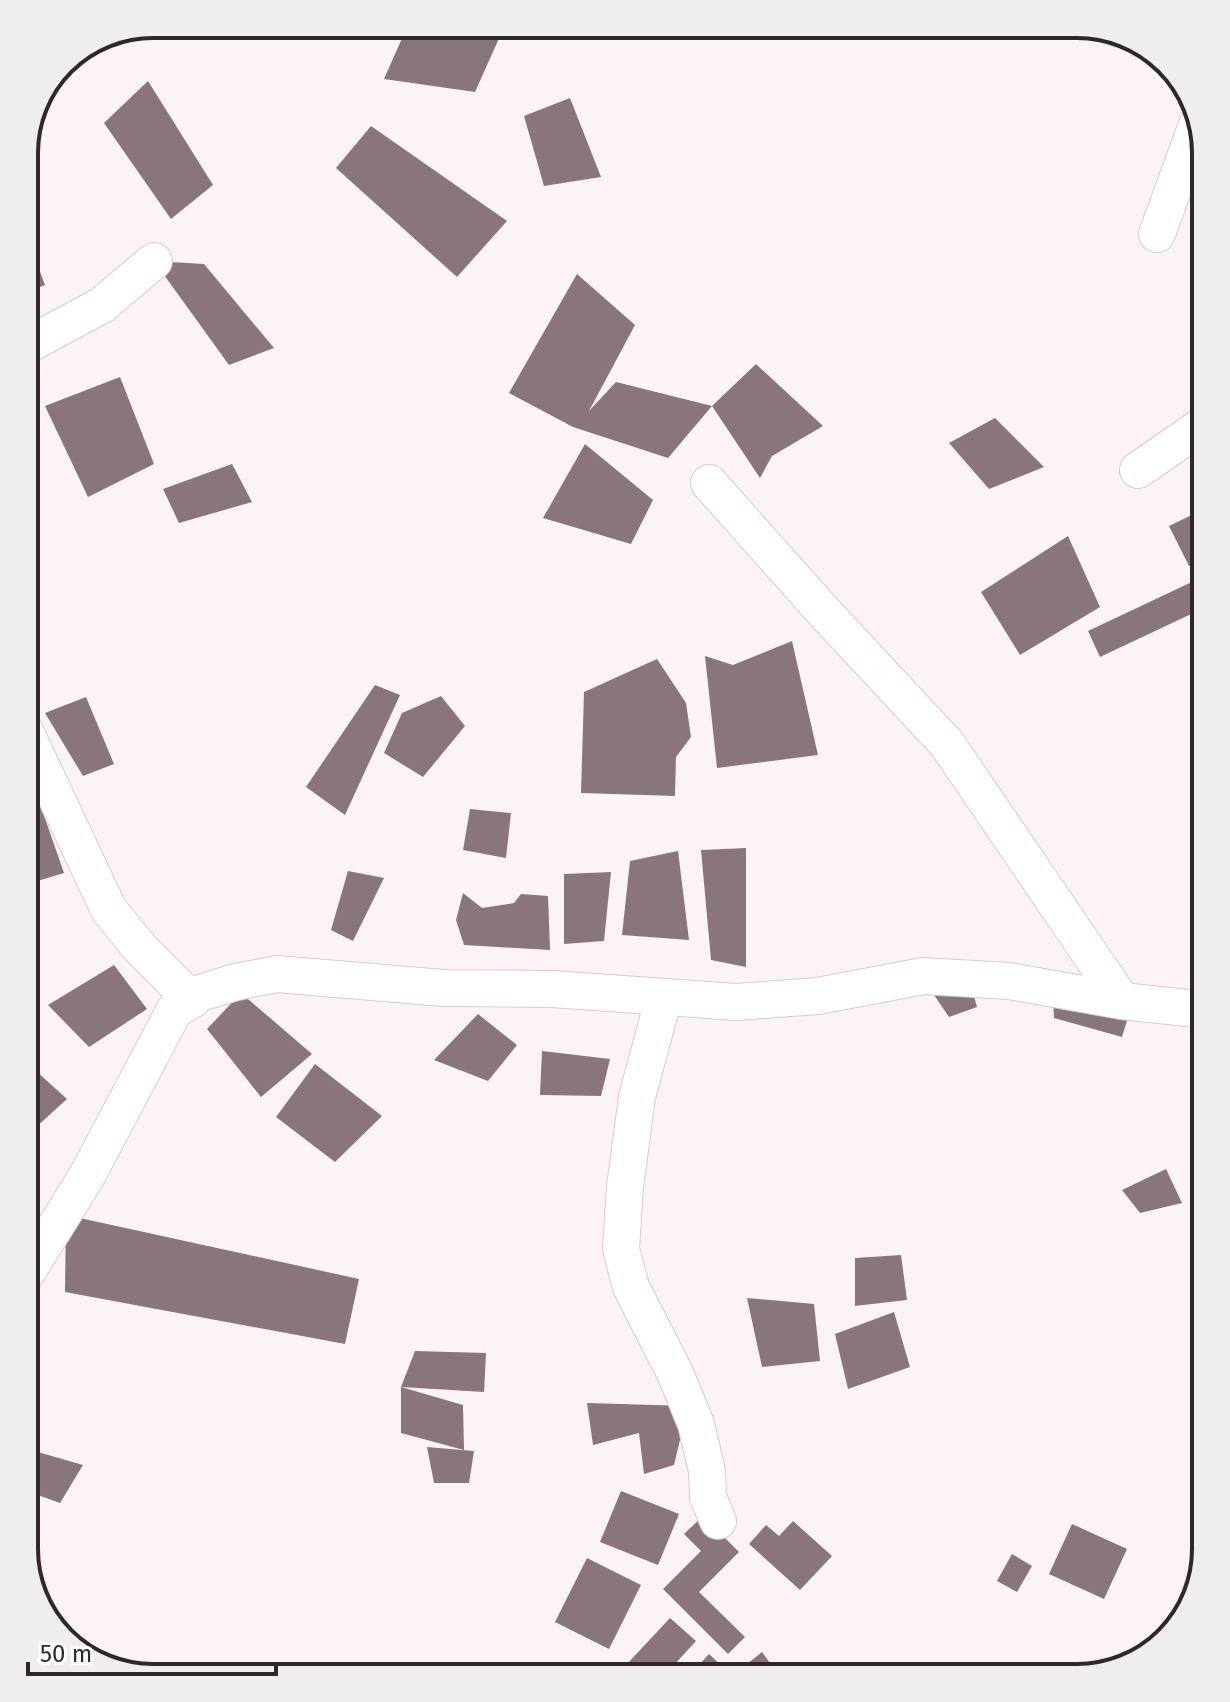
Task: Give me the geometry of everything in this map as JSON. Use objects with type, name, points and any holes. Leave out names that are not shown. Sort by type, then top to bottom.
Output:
[{"type":"street","points":[[1157,234],[1191,141]]},
{"type":"street","points":[[38,339],[102,305],[154,261]]},
{"type":"street","points":[[1138,470],[1192,433]]},
{"type":"street","points":[[709,483],[947,744],[1122,1001]]},
{"type":"street","points":[[38,759],[109,910],[140,948],[192,1000]]},
{"type":"street","points":[[38,1254],[88,1174],[174,1011],[200,993],[236,982],[277,974],[444,988],[552,989],[736,1002],[818,996],[923,976],[1009,981],[1122,1001],[1192,1008]]},
{"type":"street","points":[[664,997],[637,1097],[625,1187],[621,1249],[631,1287],[675,1373],[696,1424],[707,1471],[708,1497],[718,1521]]},
{"type":"building","points":[[402,38],[499,38],[475,92],[384,79]]},
{"type":"building","points":[[148,81],[213,185],[171,219],[104,123]]},
{"type":"building","points":[[570,98],[601,177],[544,186],[524,116]]},
{"type":"building","points":[[371,126],[507,221],[457,277],[336,168]]},
{"type":"building","points":[[154,261],[204,264],[274,348],[229,365]]},
{"type":"building","points":[[38,266],[45,285],[38,288]]},
{"type":"building","points":[[577,274],[635,325],[589,411],[616,382],[712,406],[668,458],[573,427],[509,393]]},
{"type":"building","points":[[756,364],[823,426],[772,456],[760,478],[712,406]]},
{"type":"building","points":[[120,377],[154,464],[88,497],[45,406]]},
{"type":"building","points":[[995,418],[1044,467],[989,489],[949,443]]},
{"type":"building","points":[[585,444],[653,500],[631,544],[543,518]]},
{"type":"building","points":[[232,464],[252,502],[179,523],[163,489]]},
{"type":"building","points":[[1192,515],[1192,564],[1189,566],[1169,526]]},
{"type":"building","points":[[1068,536],[1100,607],[1020,655],[981,592]]},
{"type":"building","points":[[1192,582],[1192,614],[1100,657],[1088,631]]},
{"type":"building","points":[[792,641],[818,755],[717,768],[705,656],[733,665]]},
{"type":"building","points":[[657,659],[686,703],[691,737],[676,757],[675,796],[581,793],[584,692]]},
{"type":"building","points":[[375,685],[400,695],[345,815],[306,787]]},
{"type":"building","points":[[441,696],[465,726],[423,777],[384,753],[402,713]]},
{"type":"building","points":[[86,697],[114,764],[83,776],[45,713]]},
{"type":"building","points":[[38,805],[64,873],[38,881]]},
{"type":"building","points":[[470,809],[511,813],[506,858],[463,850]]},
{"type":"building","points":[[746,848],[746,967],[711,960],[701,850]]},
{"type":"building","points":[[678,851],[689,940],[622,935],[630,861]]},
{"type":"building","points":[[348,871],[384,878],[353,941],[331,930]]},
{"type":"building","points":[[611,872],[604,941],[564,944],[564,874]]},
{"type":"building","points":[[463,893],[482,908],[514,903],[521,894],[548,896],[550,950],[464,945],[456,920]]},
{"type":"building","points":[[114,965],[147,1009],[89,1047],[48,1005]]},
{"type":"building","points":[[930,989],[972,989],[977,1007],[949,1017]]},
{"type":"building","points":[[241,993],[312,1054],[261,1097],[207,1029]]},
{"type":"building","points":[[1053,999],[1129,1014],[1122,1037],[1054,1018]]},
{"type":"building","points":[[478,1014],[517,1045],[488,1081],[434,1060]]},
{"type":"building","points":[[542,1051],[610,1059],[601,1096],[540,1095]]},
{"type":"building","points":[[315,1064],[382,1116],[335,1162],[276,1117]]},
{"type":"building","points":[[38,1073],[67,1099],[38,1125]]},
{"type":"building","points":[[1166,1169],[1182,1203],[1140,1213],[1122,1190]]},
{"type":"building","points":[[66,1215],[359,1279],[345,1344],[65,1292]]},
{"type":"building","points":[[901,1255],[907,1300],[855,1306],[855,1258]]},
{"type":"building","points":[[747,1298],[814,1304],[820,1361],[762,1367]]},
{"type":"building","points":[[894,1312],[910,1367],[848,1389],[835,1334]]},
{"type":"building","points":[[415,1351],[486,1353],[484,1392],[401,1387]]},
{"type":"building","points":[[401,1387],[463,1405],[464,1450],[401,1433]]},
{"type":"building","points":[[587,1403],[688,1406],[674,1465],[644,1474],[639,1433],[593,1445]]},
{"type":"building","points":[[427,1447],[474,1451],[469,1483],[434,1483]]},
{"type":"building","points":[[38,1452],[83,1465],[60,1503],[38,1495]]},
{"type":"building","points":[[621,1491],[679,1514],[658,1565],[600,1542]]},
{"type":"building","points":[[703,1516],[739,1552],[699,1592],[745,1637],[728,1654],[663,1589],[701,1551],[684,1534]]},
{"type":"building","points":[[793,1521],[832,1556],[800,1590],[749,1544],[766,1525],[779,1536]]},
{"type":"building","points":[[1072,1524],[1127,1549],[1104,1599],[1049,1574]]},
{"type":"building","points":[[1012,1554],[1032,1566],[1017,1592],[997,1581]]},
{"type":"building","points":[[587,1558],[641,1585],[609,1649],[555,1622]]},
{"type":"building","points":[[670,1618],[696,1641],[675,1664],[627,1664]]},
{"type":"building","points":[[762,1652],[771,1664],[747,1664]]},
{"type":"building","points":[[709,1654],[720,1664],[700,1664]]}]
